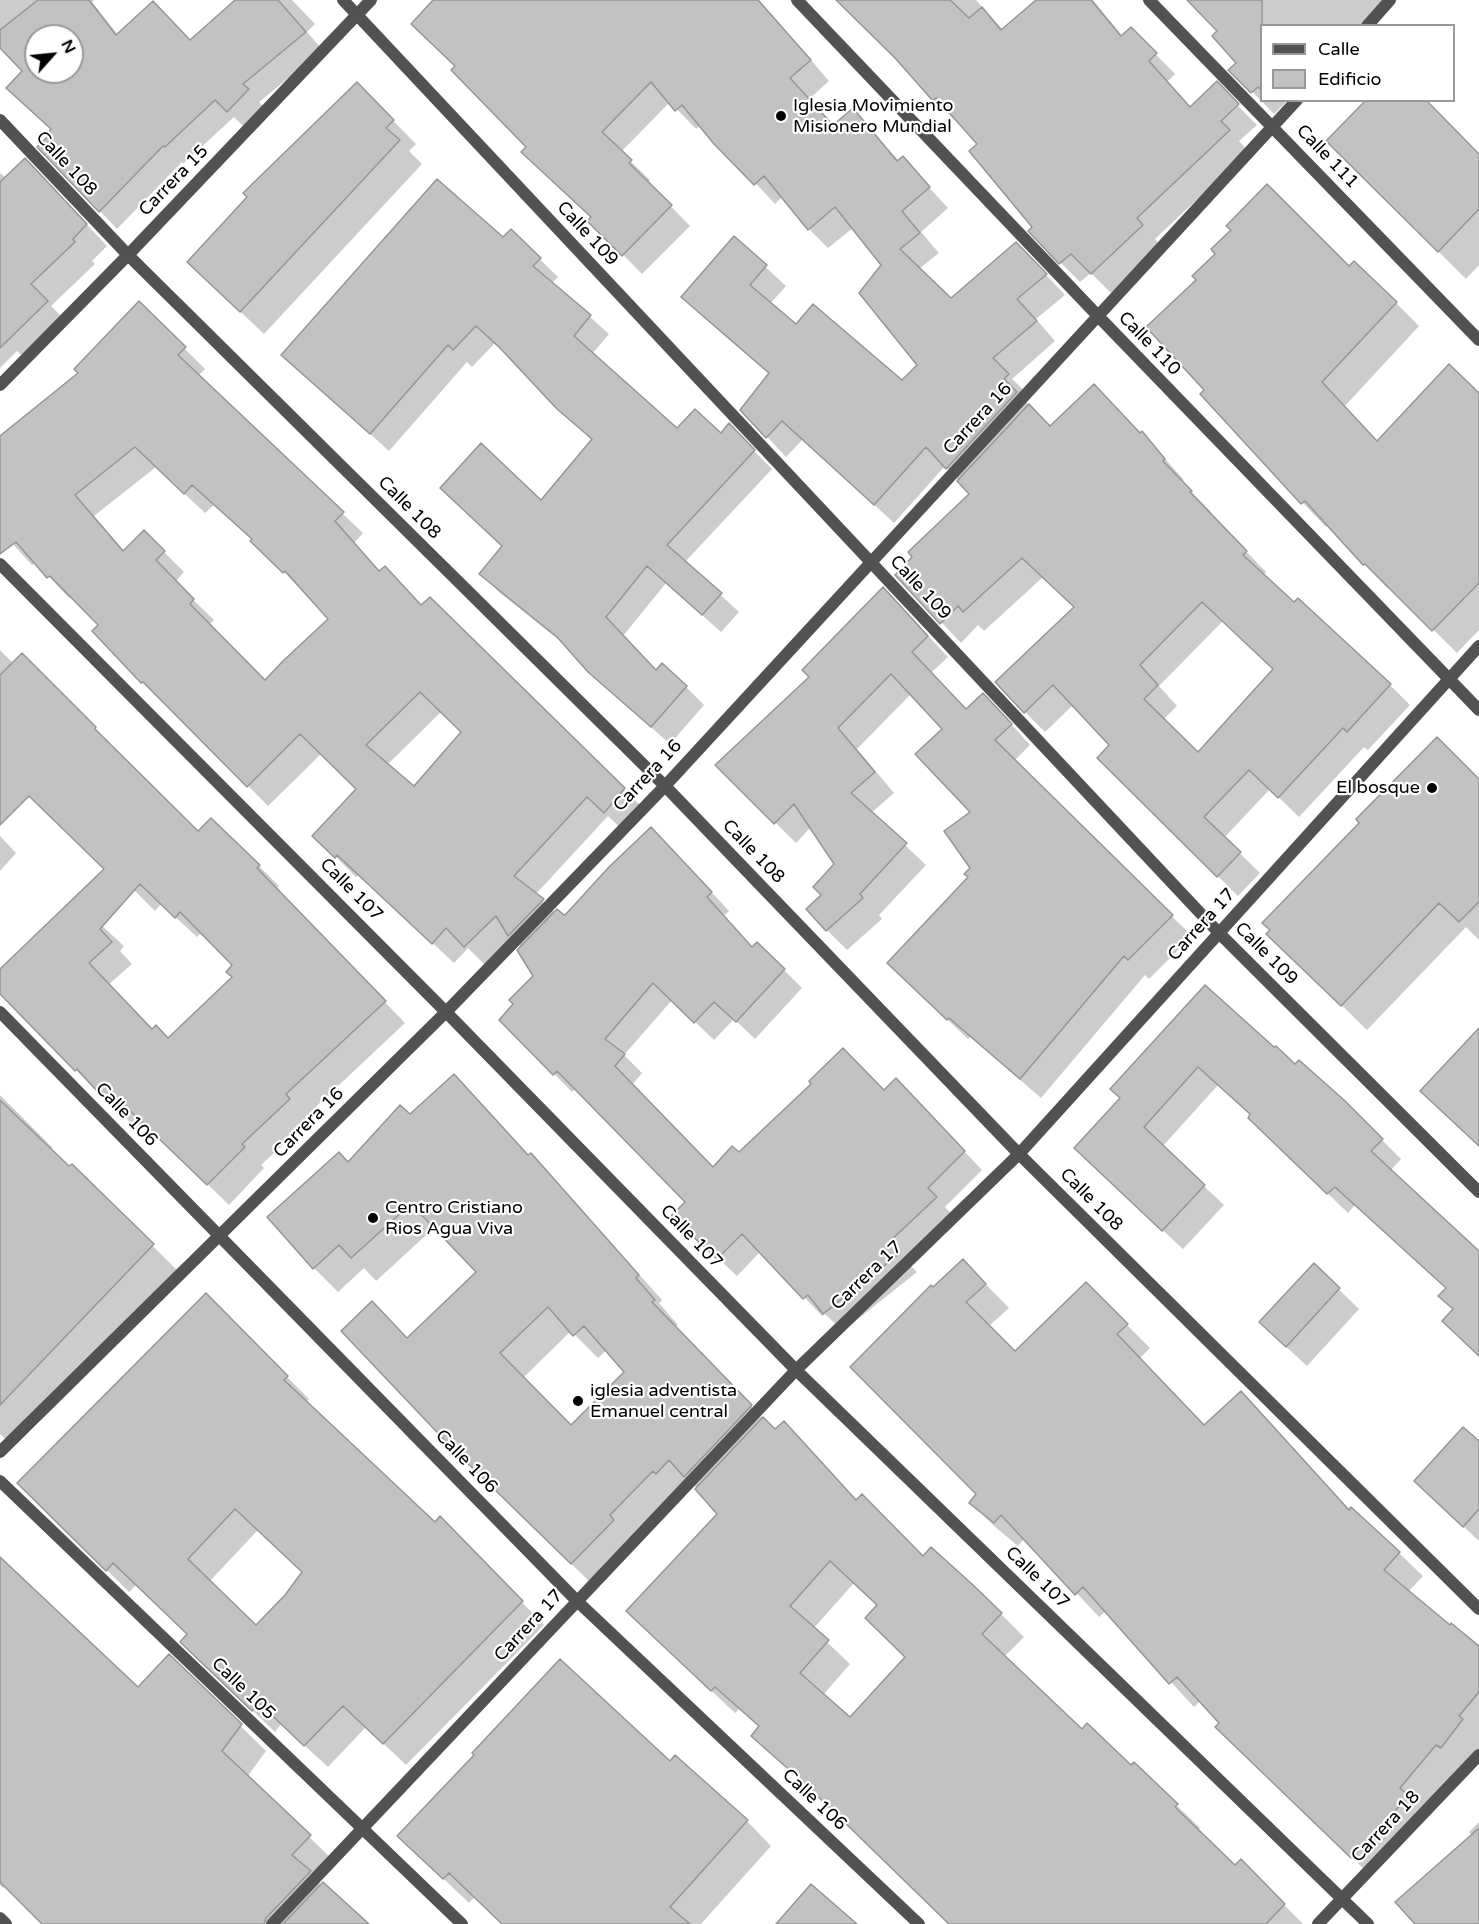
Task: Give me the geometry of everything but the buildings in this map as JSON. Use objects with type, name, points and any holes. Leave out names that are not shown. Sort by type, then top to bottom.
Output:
[{"type":"street","name":"Calle 109","points":[[343,0],[1219,933],[1479,1192]]},
{"type":"street","name":"Carrera 15","points":[[0,385],[128,255],[371,0]]},
{"type":"street","name":"Calle 110","points":[[797,0],[1098,316],[1479,710]]},
{"type":"street","name":"Calle 111","points":[[1149,0],[1479,340]]},
{"type":"street","points":[[1368,24],[1390,0]]},
{"type":"street","name":"Carrera 16","points":[[0,1452],[446,1012],[665,786],[1295,102]]},
{"type":"street","name":"Calle 108","points":[[0,120],[128,255],[665,786],[1019,1154],[1479,1610]]},
{"type":"street","name":"Calle 107","points":[[0,564],[446,1012],[796,1370],[1368,1924]]},
{"type":"street","name":"Carrera 17","points":[[272,1924],[796,1370],[1019,1154],[1479,646]]},
{"type":"street","name":"Calle 106","points":[[0,1012],[577,1601],[919,1924]]},
{"type":"street","name":"Calle 105","points":[[0,1481],[462,1924]]},
{"type":"street","name":"Carrera 18","points":[[1318,1924],[1479,1755]]},
{"type":"street","points":[[0,1918],[6,1924]]},
{"type":"place","name":"Iglesia Movimiento Misionero Mundial","points":[[781,116]]},
{"type":"place","name":"El bosque","points":[[1432,788]]},
{"type":"place","name":"Centro Cristiano Rios Agua Viva","points":[[373,1218]]},
{"type":"place","name":"iglesia adventista Emanuel central","points":[[578,1401]]}]
